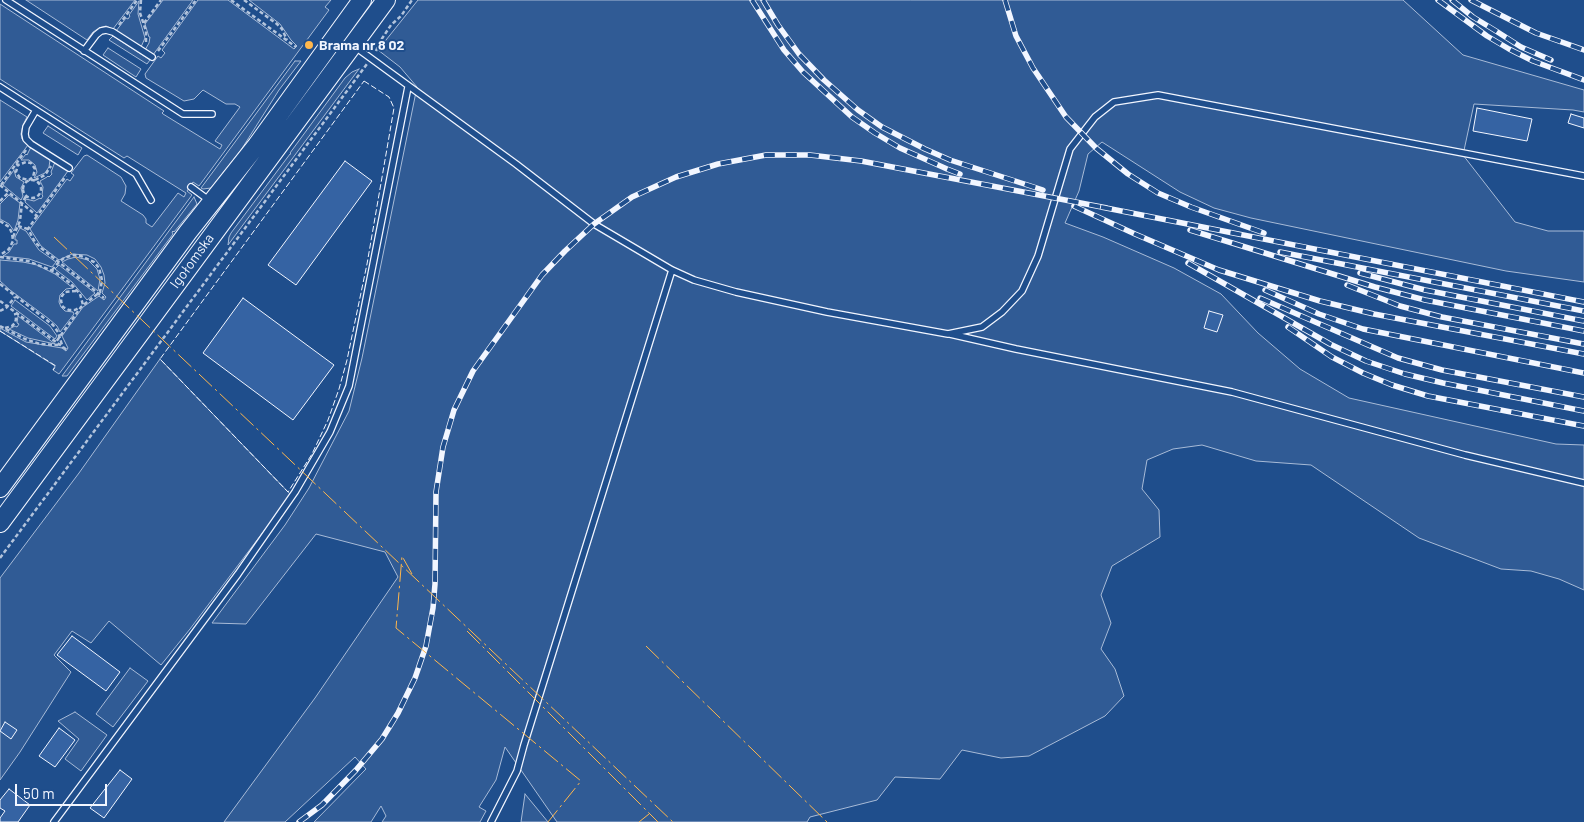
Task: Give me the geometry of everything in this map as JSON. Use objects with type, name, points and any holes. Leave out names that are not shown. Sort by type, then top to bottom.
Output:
[{"type":"main road","name":"Igołomska","points":[[2,485],[211,202],[257,145],[362,0]]},
{"type":"main road","name":"Igołomska","points":[[0,523],[386,0]]},
{"type":"main road","points":[[0,530],[23,492]]},
{"type":"lane","points":[[6,0],[183,114],[212,114]]},
{"type":"lane","points":[[84,51],[96,34],[106,30],[113,32],[152,57]]},
{"type":"lane","points":[[352,45],[516,164],[594,224],[672,270],[694,280],[745,294],[827,312],[948,334],[1232,392],[1465,455],[1584,482]]},
{"type":"lane","points":[[0,87],[136,174],[151,200]]},
{"type":"lane","points":[[54,822],[238,574],[295,492],[330,432],[349,386],[408,87]]},
{"type":"lane","points":[[948,334],[982,327],[1002,312],[1022,291],[1038,256],[1070,149],[1094,117],[1114,102],[1158,95],[1584,176]]},
{"type":"lane","points":[[36,110],[26,127],[25,137],[29,142],[69,168]]},
{"type":"lane","points":[[191,187],[211,202]]},
{"type":"lane","points":[[493,821],[518,771],[527,736],[672,270]]},
{"type":"path","points":[[115,30],[137,0]]},
{"type":"path","points":[[141,0],[140,13],[146,38],[142,51]]},
{"type":"path","points":[[143,24],[161,0]]},
{"type":"path","points":[[152,57],[196,0]]},
{"type":"path","points":[[231,0],[296,47]]},
{"type":"path","points":[[244,0],[280,27],[288,42]]},
{"type":"path","points":[[374,55],[392,24],[401,16],[412,0]]},
{"type":"path","points":[[0,558],[365,67]]},
{"type":"path","points":[[29,146],[17,165],[0,185],[37,216]]},
{"type":"path","points":[[17,165],[16,172],[18,177],[24,180],[35,180],[48,173],[52,165],[52,158]]},
{"type":"path","points":[[17,165],[26,162],[33,165],[35,173],[23,188],[26,196],[33,199],[40,194],[41,186],[35,180]]},
{"type":"path","points":[[28,229],[71,170],[69,168]]},
{"type":"path","points":[[0,201],[9,192]]},
{"type":"path","points":[[0,256],[10,249],[18,226],[22,203],[26,196]]},
{"type":"path","points":[[0,221],[9,227],[13,237]]},
{"type":"path","points":[[18,226],[28,229],[38,246],[104,298]]},
{"type":"path","points":[[52,270],[59,262],[68,257],[78,255],[94,262],[102,277],[102,287],[98,294],[75,310],[69,310],[62,306],[62,296],[65,292],[78,291]]},
{"type":"path","points":[[0,256],[28,261],[52,270],[67,280],[78,291],[82,298],[82,306],[56,342]]},
{"type":"path","points":[[0,284],[53,325],[63,348]]},
{"type":"path","points":[[0,311],[8,306],[15,296]]},
{"type":"path","points":[[0,301],[63,348]]},
{"type":"path","points":[[2,327],[10,327],[15,323],[14,311]]},
{"type":"path","points":[[2,327],[25,340],[63,348]]},
{"type":"shaded area","points":[[26,0],[135,0],[113,29],[106,26],[99,28],[87,40]]},
{"type":"shaded area","points":[[163,0],[193,0],[153,55],[145,50],[150,37],[145,24]]},
{"type":"shaded area","points":[[198,0],[228,0],[294,49],[297,46],[280,24],[249,0],[331,0],[325,7],[329,10],[199,186],[193,182],[187,191],[192,195],[59,374],[53,370],[55,366],[0,331],[0,328],[26,342],[62,348],[66,351],[68,348],[62,336],[83,307],[99,296],[104,300],[106,297],[102,293],[105,283],[104,275],[95,259],[87,255],[72,254],[59,260],[41,246],[30,229],[67,179],[70,181],[74,175],[71,173],[84,156],[87,155],[121,177],[126,186],[125,194],[121,201],[143,215],[146,223],[152,227],[178,193],[184,197],[186,193],[127,156],[124,158],[0,79],[0,4],[164,111],[163,114],[220,149],[222,145],[215,141],[240,107],[235,104],[226,104],[203,90],[194,99],[184,101],[146,78],[145,74],[158,56],[161,58],[165,53],[162,50]]},
{"type":"shaded area","points":[[418,0],[1403,0],[1463,55],[1584,90],[1584,112],[1474,104],[1463,155],[1515,222],[1548,231],[1584,231],[1584,282],[1506,271],[1251,218],[1214,208],[1180,192],[1102,142],[1088,154],[1079,191],[1065,223],[1103,237],[1174,268],[1221,294],[1258,333],[1300,369],[1349,398],[1556,444],[1584,445],[1584,590],[1559,579],[1531,571],[1501,569],[1419,538],[1311,465],[1256,461],[1202,445],[1173,449],[1147,460],[1142,489],[1159,510],[1160,537],[1112,566],[1101,595],[1111,623],[1101,649],[1115,669],[1124,696],[1105,716],[1029,756],[1001,758],[962,750],[940,779],[895,777],[877,800],[810,817],[807,822],[557,822],[505,747],[496,780],[479,807],[486,811],[480,822],[382,822],[386,816],[381,806],[371,822],[314,822],[366,769],[355,757],[285,822],[224,822],[315,698],[398,577],[385,552],[316,534],[246,624],[212,623],[285,525],[309,488],[349,411],[362,358],[417,87],[400,67],[378,50]]},
{"type":"shaded area","points":[[139,1],[138,14],[145,38],[141,47],[116,31],[126,18],[128,19]]},
{"type":"shaded area","points":[[113,36],[150,60],[147,64],[109,40]]},
{"type":"shaded area","points":[[108,48],[141,69],[136,77],[103,55]]},
{"type":"shaded area","points":[[295,61],[301,61],[279,90],[241,150],[211,188],[201,188]]},
{"type":"shaded area","points":[[359,69],[228,245],[231,233],[291,154],[345,78]]},
{"type":"shaded area","points":[[0,100],[27,117],[21,134],[22,139],[28,145],[0,182]]},
{"type":"shaded area","points":[[48,126],[82,148],[78,155],[43,133]]},
{"type":"shaded area","points":[[31,147],[50,160],[49,167],[45,173],[34,178],[37,172],[35,165],[29,160],[21,160],[27,155]]},
{"type":"shaded area","points":[[55,162],[68,171],[37,213],[25,202],[26,199],[34,201],[41,199],[43,187],[40,181],[52,174]]},
{"type":"shaded area","points":[[14,170],[16,177],[24,182],[21,188],[23,196],[21,200],[3,185]]},
{"type":"shaded area","points":[[9,195],[20,203],[18,220],[14,231],[9,224],[0,219],[0,204]]},
{"type":"shaded area","points":[[194,197],[197,204],[172,232],[173,234],[67,376],[62,376]]},
{"type":"shaded area","points":[[20,228],[26,231],[39,250],[56,262],[52,267],[29,259],[3,256],[9,252],[14,244],[17,244],[15,237]]},
{"type":"shaded area","points":[[76,257],[88,260],[97,269],[100,279],[98,291],[62,262]]},
{"type":"shaded area","points":[[0,260],[37,265],[55,274],[73,288],[66,289],[60,295],[59,302],[61,307],[65,311],[73,312],[74,314],[60,332],[57,326],[49,319],[0,281]]},
{"type":"shaded area","points":[[59,265],[95,293],[87,300],[72,282],[55,269]]},
{"type":"shaded area","points":[[15,300],[50,326],[57,336],[55,339],[11,306]]},
{"type":"shaded area","points":[[18,316],[55,344],[28,338],[9,329],[17,327],[19,324],[17,323]]},
{"type":"shaded area","points":[[160,359],[291,495],[161,665],[109,621],[91,643],[72,631],[54,655],[71,672],[0,780],[0,578],[79,473]]},
{"type":"shaded area","points":[[130,668],[148,681],[113,727],[96,714]]},
{"type":"shaded area","points":[[75,712],[107,735],[81,771],[65,759],[79,739],[58,721]]},
{"type":"shaded area","points":[[525,794],[548,822],[521,822]]},
{"type":"building","points":[[1477,108],[1532,119],[1527,141],[1473,131]]},
{"type":"building","points":[[1571,114],[1584,118],[1584,128],[1568,123]]},
{"type":"building","points":[[345,161],[372,181],[296,285],[268,265]]},
{"type":"building","points":[[243,298],[334,365],[293,420],[203,353]]},
{"type":"building","points":[[1209,311],[1223,315],[1217,332],[1204,328]]},
{"type":"building","points":[[72,636],[120,672],[106,691],[57,655]]},
{"type":"building","points":[[5,722],[17,730],[11,739],[0,731]]},
{"type":"building","points":[[59,728],[75,740],[55,767],[39,756]]},
{"type":"building","points":[[120,770],[132,779],[104,818],[90,808]]},
{"type":"building","points":[[9,789],[30,805],[18,822],[0,822],[0,818],[5,811],[0,808],[0,800]]},
{"type":"railway","points":[[752,0],[784,50],[803,72],[852,117],[900,148],[960,174]]},
{"type":"railway","points":[[763,0],[799,54],[824,80],[858,110],[882,127],[950,160],[1043,190]]},
{"type":"railway","points":[[1005,0],[1016,36],[1033,68],[1066,117],[1096,148],[1128,174],[1158,193],[1264,233]]},
{"type":"railway","points":[[1438,0],[1487,36],[1509,49],[1533,61],[1584,80]]},
{"type":"railway","points":[[1452,0],[1473,17],[1521,47],[1551,60]]},
{"type":"railway","points":[[1471,0],[1536,33],[1584,50]]},
{"type":"railway","points":[[299,822],[322,805],[356,770],[382,739],[398,713],[415,678],[426,646],[433,608],[436,492],[443,447],[454,410],[473,371],[542,275],[594,224],[632,197],[676,177],[718,164],[766,155],[810,155],[861,161],[1107,208]]},
{"type":"railway","points":[[1074,206],[1219,270],[1320,301],[1374,314],[1584,354]]},
{"type":"railway","points":[[1101,207],[1584,302]]},
{"type":"railway","points":[[1190,230],[1375,287],[1425,300],[1584,331]]},
{"type":"railway","points":[[1280,252],[1584,311]]},
{"type":"railway","points":[[1188,263],[1330,344],[1366,361],[1405,374],[1443,383],[1584,411]]},
{"type":"railway","points":[[1360,273],[1425,290],[1584,321]]},
{"type":"railway","points":[[1347,285],[1400,306],[1442,317],[1584,344]]},
{"type":"railway","points":[[1265,290],[1319,314],[1363,329],[1584,373]]},
{"type":"railway","points":[[1260,298],[1398,358],[1442,370],[1584,397]]},
{"type":"railway","points":[[1288,327],[1332,357],[1392,385],[1428,396],[1584,426]]},
{"type":"fence","points":[[364,81],[389,97],[394,108],[367,264],[339,389],[328,420],[312,454],[288,492],[160,359],[364,81]]},
{"type":"fence","points":[[0,331],[56,366],[53,370]]},
{"type":"power","points":[[54,237],[673,822]]},
{"type":"power","points":[[412,574],[402,556],[396,628],[581,781],[548,822]]},
{"type":"power","points":[[467,631],[658,822]]},
{"type":"power","points":[[646,646],[827,822]]},
{"type":"power","points":[[639,822],[649,814]]},
{"type":"place","name":"Brama nr 8 02","points":[[309,45]]}]
